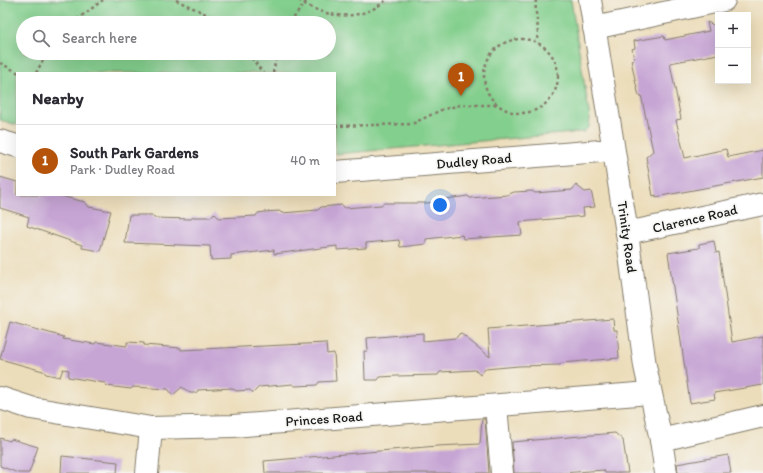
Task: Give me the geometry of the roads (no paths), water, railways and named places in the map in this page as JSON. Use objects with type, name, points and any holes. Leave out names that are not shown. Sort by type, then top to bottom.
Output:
[{"type":"street","name":"Trinity Road","points":[[590,0],[627,234],[650,393],[661,440],[666,473]]},
{"type":"street","points":[[594,28],[724,0]]},
{"type":"street","points":[[0,141],[16,146]]},
{"type":"street","name":"Dudley Road","points":[[336,172],[613,150]]},
{"type":"street","name":"Clarence Road","points":[[627,234],[763,204]]},
{"type":"street","name":"Princes Road","points":[[0,398],[38,409],[151,428],[233,426],[650,393]]},
{"type":"street","points":[[496,406],[502,473]]},
{"type":"street","points":[[661,440],[763,416]]},
{"type":"street","points":[[147,473],[151,428]]},
{"type":"place","name":"South Park Gardens","points":[[461,96]]}]
